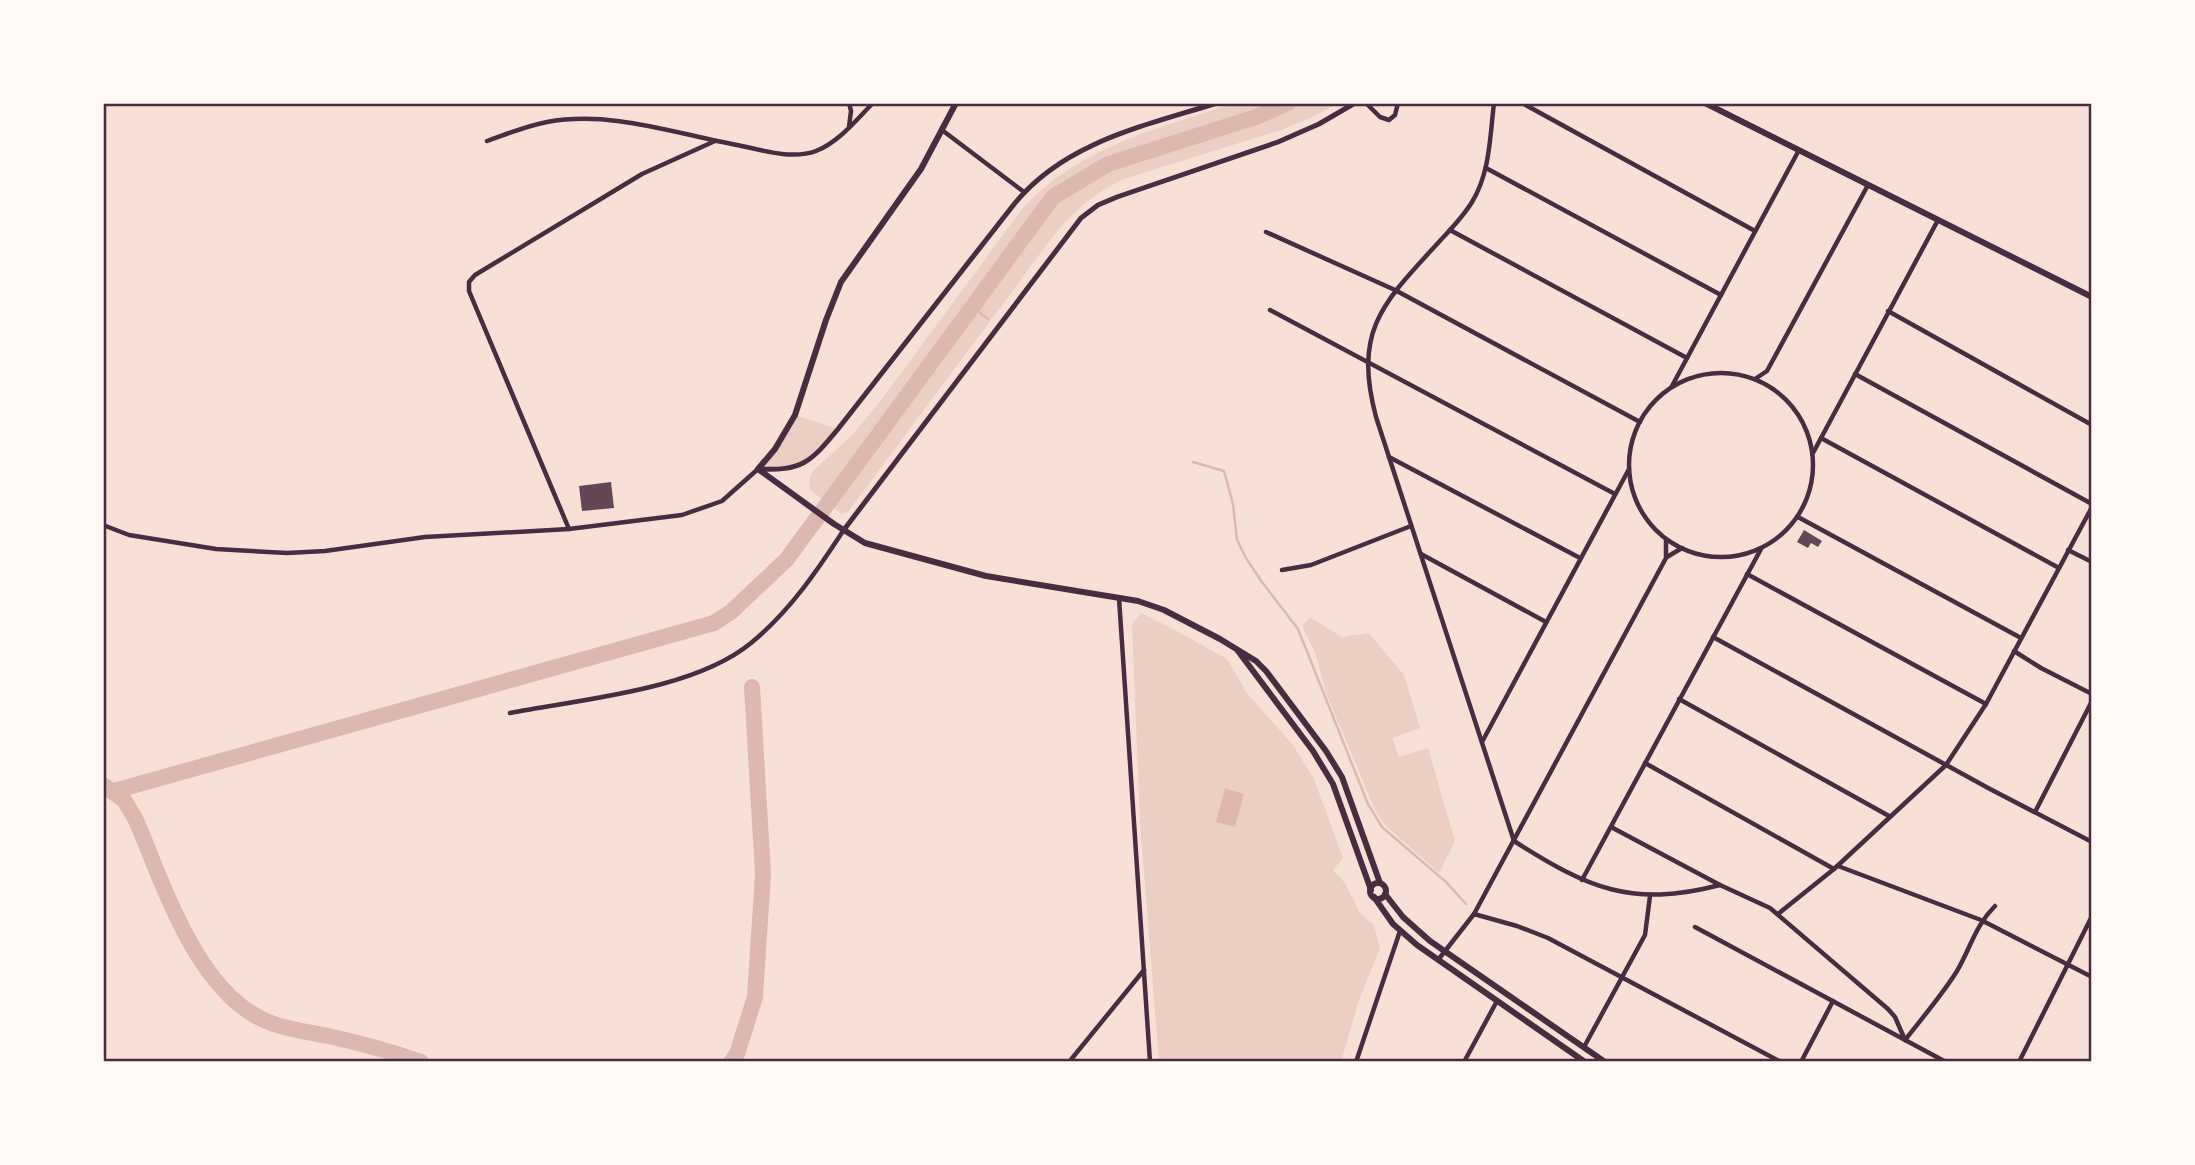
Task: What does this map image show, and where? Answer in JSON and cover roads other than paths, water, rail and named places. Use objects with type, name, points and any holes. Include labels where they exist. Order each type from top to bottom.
[{"type":"main road","points":[[956,103],[915,178],[841,282],[795,415],[775,449],[758,469],[843,531],[874,546],[959,570],[1138,601],[1164,610],[1256,661],[1326,751],[1342,777],[1380,883],[1385,887],[1385,894],[1411,925],[1445,952],[1605,1062]]},
{"type":"main road","points":[[1705,103],[2092,297]]},
{"type":"main road","points":[[1234,647],[1312,751],[1333,784],[1370,890],[1400,931],[1577,1059],[1585,1062]]},
{"type":"main road","points":[[1370,890],[1373,885],[1380,883]]},
{"type":"main road","points":[[1374,897],[1382,898],[1385,894]]},
{"type":"street","points":[[849,103],[849,127]]},
{"type":"street","points":[[487,141],[520,128],[570,119],[619,122],[791,155],[804,154],[829,145],[873,103]]},
{"type":"street","points":[[103,525],[130,535],[166,541],[226,550],[287,553],[325,551],[425,537],[569,529],[694,512],[722,501],[758,469],[795,468],[815,455],[1024,192],[1056,164],[1075,153],[1202,105],[1217,103]]},
{"type":"street","points":[[510,713],[651,686],[706,668],[749,645],[787,608],[816,572],[843,531],[1081,218],[1098,205],[1117,197],[1301,133],[1355,103]]},
{"type":"street","points":[[1366,103],[1380,117],[1389,120],[1395,115],[1398,103]]},
{"type":"street","points":[[1494,103],[1486,168],[1472,203],[1395,290],[1376,322],[1368,362],[1371,399],[1514,841],[1582,880],[1615,890],[1650,896],[1686,894],[1720,885]]},
{"type":"street","points":[[1522,103],[1755,231]]},
{"type":"street","points":[[942,130],[1024,192]]},
{"type":"street","points":[[569,529],[469,291],[469,282],[475,275],[642,174],[715,141]]},
{"type":"street","points":[[1672,387],[1799,150]]},
{"type":"street","points":[[1486,168],[1721,295]]},
{"type":"street","points":[[1754,380],[1767,371],[1868,184]]},
{"type":"street","points":[[1812,454],[1938,220]]},
{"type":"street","points":[[1450,230],[1687,358]]},
{"type":"street","points":[[1266,232],[1395,290],[1640,422]]},
{"type":"street","points":[[1270,310],[1615,494]]},
{"type":"street","points":[[1888,312],[2092,425]]},
{"type":"street","points":[[1767,371],[1768,387]]},
{"type":"street","points":[[1721,373],[1754,380],[1787,402],[1802,422],[1812,454],[1811,486],[1798,517],[1782,535],[1761,548],[1735,556],[1708,556],[1682,548],[1654,528],[1636,500],[1629,468],[1632,444],[1640,422],[1654,402],[1672,387],[1704,375],[1721,373]]},
{"type":"street","points":[[1778,914],[1836,868],[1946,765],[1986,704],[2092,505],[1855,374]]},
{"type":"street","points":[[1821,438],[2059,568]]},
{"type":"street","points":[[1388,457],[1580,558]]},
{"type":"street","points":[[1482,743],[1629,468]]},
{"type":"street","points":[[1798,517],[2021,638]]},
{"type":"street","points":[[1282,570],[1311,565],[1411,526]]},
{"type":"street","points":[[1438,960],[1474,915],[1666,558],[1666,539]]},
{"type":"street","points":[[1666,558],[1682,548]]},
{"type":"street","points":[[1582,880],[1761,548]]},
{"type":"street","points":[[2068,550],[2092,562]]},
{"type":"street","points":[[1420,554],[1546,622]]},
{"type":"street","points":[[1747,574],[1986,704]]},
{"type":"street","points":[[1119,597],[1150,1062]]},
{"type":"street","points":[[1713,637],[2092,842]]},
{"type":"street","points":[[2014,651],[2092,694]]},
{"type":"street","points":[[1679,699],[1889,816]]},
{"type":"street","points":[[2035,813],[2092,701]]},
{"type":"street","points":[[1645,763],[1836,868],[1982,920],[2092,977]]},
{"type":"street","points":[[1611,827],[1720,885],[1762,903],[1778,914],[1888,1009],[1895,1017],[1905,1040]]},
{"type":"street","points":[[1584,1047],[1645,935],[1650,896]]},
{"type":"street","points":[[1905,1040],[1958,969],[1982,920],[1996,906]]},
{"type":"street","points":[[1474,915],[1532,931],[1781,1062]]},
{"type":"street","points":[[2019,1062],[2092,916]]},
{"type":"street","points":[[1695,927],[1946,1062]]},
{"type":"street","points":[[1356,1062],[1400,931]]},
{"type":"street","points":[[1069,1062],[1144,970]]},
{"type":"street","points":[[1464,1062],[1497,1001]]},
{"type":"street","points":[[1801,1062],[1833,1001]]},
{"type":"waterway","points":[[114,791],[714,623],[731,612],[787,559],[1053,197],[1108,164],[1256,117],[1288,103]]},
{"type":"waterway","points":[[971,306],[988,319]]},
{"type":"waterway","points":[[1193,462],[1224,471],[1233,504],[1237,540],[1262,582],[1298,629],[1368,804],[1382,827],[1446,882],[1466,904]]},
{"type":"waterway","points":[[731,1062],[737,1054],[755,997],[763,874],[752,687]]},
{"type":"waterway","points":[[103,785],[124,800],[135,818],[171,905],[203,964],[223,989],[245,1009],[271,1023],[363,1044],[421,1062]]}]
